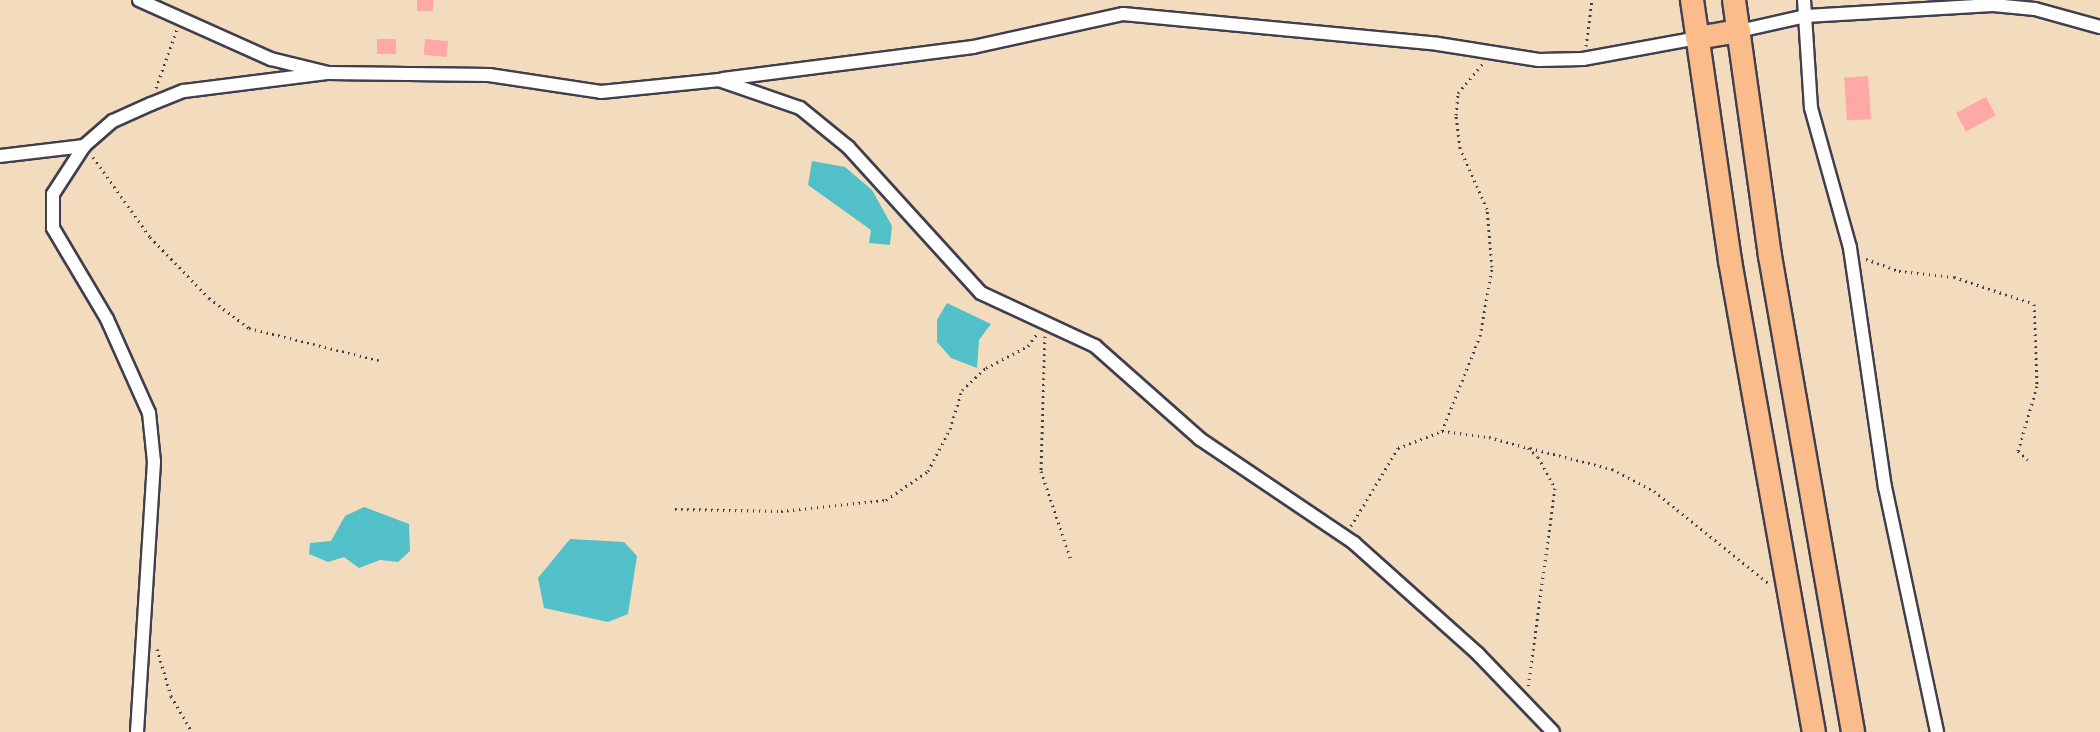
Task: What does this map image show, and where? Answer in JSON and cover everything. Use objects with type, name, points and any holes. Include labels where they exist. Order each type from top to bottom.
[{"type":"highway","points":[[1692,0],[1814,732]]},
{"type":"highway","points":[[1734,0],[1770,256],[1853,732]]},
{"type":"highway","points":[[1697,38],[1739,31]]},
{"type":"street","points":[[139,0],[271,59],[328,73]]},
{"type":"street","points":[[1804,0],[1811,108],[1850,248],[1885,486],[1937,732]]},
{"type":"street","points":[[1739,31],[1806,16],[1993,5],[2035,9],[2100,27]]},
{"type":"street","points":[[136,732],[153,440],[149,413],[107,319],[53,228],[53,194],[84,146],[113,121],[184,91],[328,73],[489,75],[601,92],[719,80],[784,67],[974,47],[1123,14],[1438,44],[1494,56],[1583,59],[1697,38]]},
{"type":"street","points":[[719,80],[800,108],[848,147],[981,293],[1095,346],[1200,439],[1345,537],[1478,654],[1553,732]]},
{"type":"street","points":[[0,156],[84,146]]},
{"type":"path","points":[[1583,59],[1592,0]]},
{"type":"path","points":[[152,104],[181,18]]},
{"type":"path","points":[[1442,431],[1480,336],[1492,267],[1487,208],[1460,148],[1458,93],[1472,71],[1494,56]]},
{"type":"path","points":[[84,146],[150,237],[209,298],[249,328],[381,361]]},
{"type":"path","points":[[1850,248],[1873,264],[1954,277],[2034,304],[2037,386],[2018,451],[2028,460]]},
{"type":"path","points":[[675,509],[781,511],[886,500],[928,471],[950,429],[962,390],[986,368],[1028,346],[1045,323]]},
{"type":"path","points":[[1045,323],[1041,471],[1071,560]]},
{"type":"path","points":[[1345,537],[1398,448],[1442,431],[1528,448],[1612,469],[1654,491],[1790,598]]},
{"type":"path","points":[[1528,448],[1547,468],[1555,488],[1528,670],[1538,716]]},
{"type":"path","points":[[155,639],[171,696],[192,732]]},
{"type":"water","points":[[812,161],[845,167],[872,190],[892,226],[890,245],[869,243],[871,230],[808,185]]},
{"type":"water","points":[[947,303],[991,324],[979,340],[977,368],[951,358],[937,342],[937,320]]},
{"type":"water","points":[[364,507],[409,524],[410,551],[398,562],[380,560],[359,568],[344,557],[328,562],[309,554],[310,543],[331,541],[345,516]]},
{"type":"water","points":[[570,539],[624,542],[637,556],[628,614],[608,622],[544,608],[538,578]]},
{"type":"building","points":[[417,0],[433,0],[433,11],[417,11]]},
{"type":"building","points":[[377,39],[396,39],[396,54],[377,54]]},
{"type":"building","points":[[425,39],[448,41],[447,57],[424,55]]},
{"type":"building","points":[[1868,76],[1871,119],[1847,121],[1844,78]]},
{"type":"building","points":[[1986,97],[1996,116],[1966,132],[1956,113]]}]
